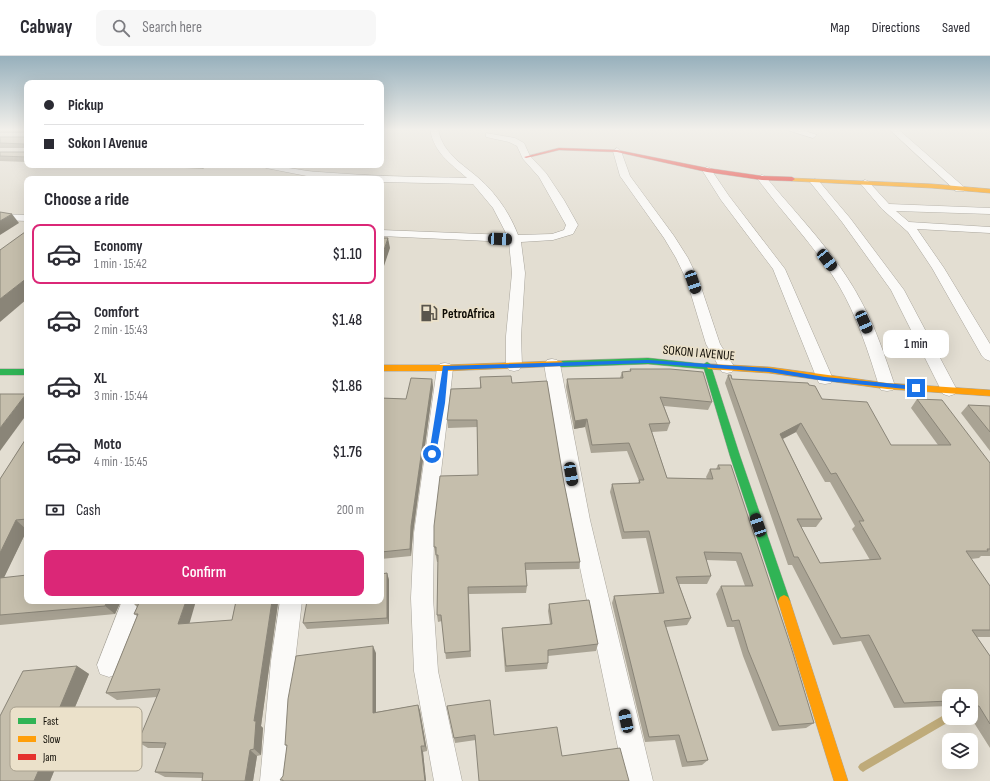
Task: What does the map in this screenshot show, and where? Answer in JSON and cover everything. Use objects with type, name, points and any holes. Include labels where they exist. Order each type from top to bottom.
[{"type":"street","points":[[453,163],[476,181],[493,200],[504,217],[515,239],[518,255],[518,278],[514,366]]},
{"type":"street","points":[[384,233],[515,239],[553,237],[569,232],[572,229],[569,217],[543,175],[532,163]]},
{"type":"street","points":[[621,163],[625,176],[670,238],[682,258],[693,282],[713,344],[727,368]]},
{"type":"street","points":[[674,163],[708,170],[762,178],[990,191]]},
{"type":"street","points":[[931,163],[960,189]]},
{"type":"street","points":[[283,168],[317,174],[341,176]]},
{"type":"street","points":[[708,170],[725,198],[779,269],[825,379]]},
{"type":"street","points":[[762,178],[836,272],[854,300],[869,333],[887,386]]},
{"type":"street","points":[[384,179],[476,181]]},
{"type":"street","points":[[814,182],[851,226],[897,290],[949,390]]},
{"type":"street","points":[[865,183],[886,206],[907,225],[938,268],[990,356]]},
{"type":"street","points":[[886,206],[990,211]]},
{"type":"street","points":[[0,217],[24,218]]},
{"type":"street","points":[[907,225],[990,230]]},
{"type":"street","name":"SOKON I AVENUE","points":[[384,368],[445,368],[648,361],[769,370],[825,379],[887,386],[990,393]]},
{"type":"street","points":[[552,364],[580,520],[639,781]]},
{"type":"street","points":[[707,365],[735,456],[803,656],[841,781]]},
{"type":"street","points":[[445,368],[441,403],[432,454],[424,531],[422,587],[426,670],[448,781]]},
{"type":"street","points":[[0,372],[24,372]]},
{"type":"street","points":[[931,389],[944,407]]},
{"type":"street","points":[[109,665],[132,604]]},
{"type":"street","points":[[274,781],[283,661],[292,604]]},
{"type":"building","points":[[0,212],[12,214],[0,221]]},
{"type":"building","points":[[24,233],[24,280],[0,299],[0,250]]},
{"type":"building","points":[[384,238],[388,238],[384,250]]},
{"type":"building","points":[[630,369],[670,369],[703,372],[712,402],[660,397],[670,423],[649,424],[667,478],[713,479],[710,469],[720,469],[718,465],[731,465],[792,650],[814,723],[779,726],[748,650],[739,620],[732,621],[721,586],[753,586],[741,553],[704,552],[711,576],[676,577],[691,618],[664,621],[708,760],[687,762],[679,735],[649,737],[614,596],[664,593],[649,531],[624,532],[612,484],[640,483],[639,480],[644,480],[629,443],[592,445],[587,419],[575,421],[567,379],[623,378],[622,372],[631,371]]},
{"type":"building","points":[[728,375],[731,375],[732,379],[808,383],[809,385],[815,386],[822,399],[867,402],[891,445],[951,445],[917,399],[942,400],[990,463],[990,549],[987,549],[988,551],[966,551],[990,586],[990,630],[972,630],[990,656],[990,724],[978,706],[978,689],[942,689],[942,701],[904,703],[869,635],[841,638],[798,557],[794,557]],"holes":[[[801,423],[831,474],[836,473],[864,521],[859,521],[881,559],[820,563],[797,519],[822,519],[780,434]]]},
{"type":"building","points":[[511,376],[512,383],[547,381],[564,483],[580,562],[525,563],[527,586],[468,587],[470,651],[445,653],[441,615],[437,615],[438,555],[436,555],[436,547],[434,547],[434,526],[440,476],[478,475],[477,420],[447,420],[451,389],[481,388],[480,377]]},
{"type":"building","points":[[411,378],[432,379],[411,526],[410,549],[384,552],[384,398],[406,399]]},
{"type":"building","points":[[0,394],[24,394],[24,397],[0,428]]},
{"type":"building","points":[[968,405],[990,406],[990,432]]},
{"type":"building","points":[[24,442],[24,519],[16,520],[0,553],[0,479]]},
{"type":"building","points":[[387,573],[387,618],[303,623],[306,604],[384,604],[384,574]]},
{"type":"building","points":[[24,575],[24,604],[106,604],[105,606],[0,615],[0,578]]},
{"type":"building","points":[[589,600],[598,644],[548,650],[548,663],[506,666],[502,628],[552,624],[549,604]]},
{"type":"building","points":[[139,604],[185,604],[178,624],[232,620],[235,604],[272,604],[254,721],[256,721],[254,749],[250,750],[245,781],[202,781],[203,773],[155,772],[166,743],[142,742],[142,732],[160,689],[106,693],[138,614],[134,614]]},
{"type":"building","points":[[373,646],[373,713],[418,705],[425,746],[421,746],[425,781],[280,780],[283,776],[287,745],[285,745],[288,699],[296,656]]},
{"type":"building","points":[[77,666],[60,707],[10,707],[10,771],[38,771],[34,781],[0,781],[0,716],[23,671]]},
{"type":"building","points":[[490,700],[494,735],[557,727],[562,756],[620,748],[629,781],[479,781],[475,735],[454,738],[447,706]]},
{"type":"waterway","points":[[863,767],[942,721]]},
{"type":"traffic: fast","points":[[561,364],[648,361],[711,367]]},
{"type":"traffic: fast","points":[[707,365],[735,456],[784,601]]},
{"type":"traffic: fast","points":[[0,372],[24,372]]},
{"type":"traffic: slow","points":[[792,179],[932,186],[990,191]]},
{"type":"traffic: slow","points":[[384,368],[445,368],[561,364]]},
{"type":"traffic: slow","points":[[711,367],[769,370],[887,386],[990,393]]},
{"type":"traffic: slow","points":[[784,601],[841,781]]},
{"type":"traffic: jam","points":[[673,163],[707,170],[762,178],[792,179]]},
{"type":"place","name":"PetroAfrica","points":[[429,313]]},
{"type":"route","points":[[432,454],[441,403],[445,368],[648,361],[769,370],[825,379],[916,388]]}]
